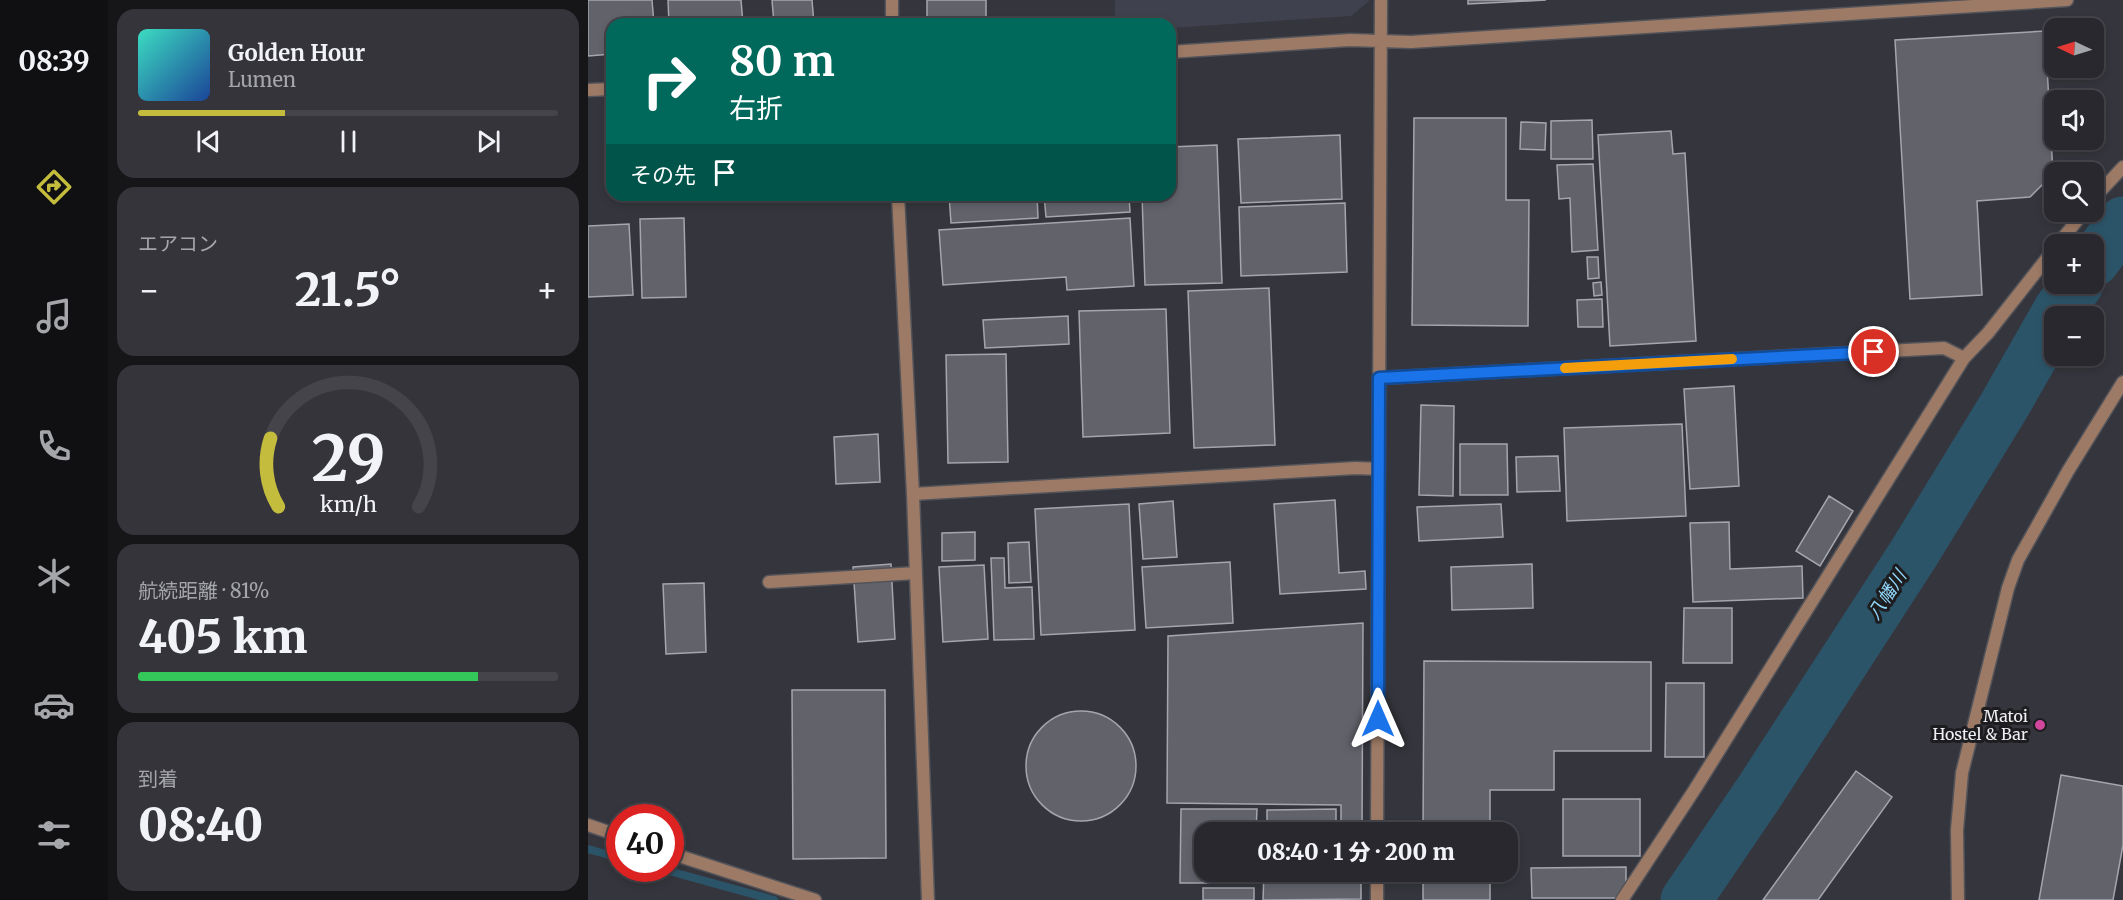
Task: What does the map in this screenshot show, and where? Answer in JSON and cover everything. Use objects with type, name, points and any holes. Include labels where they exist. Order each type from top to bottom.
[{"type":"street","points":[[892,0],[892,18]]},
{"type":"street","points":[[1377,822],[1381,0]]},
{"type":"street","points":[[1176,52],[1381,40],[1411,42],[2067,0]]},
{"type":"street","points":[[588,90],[606,89]]},
{"type":"street","points":[[2104,187],[2123,166]]},
{"type":"street","points":[[898,201],[913,494],[928,900]]},
{"type":"street","points":[[2066,234],[2076,222]]},
{"type":"street","points":[[1622,900],[1707,769],[1964,358],[1989,333],[2044,262]]},
{"type":"street","points":[[1379,378],[1944,348],[1964,358]]},
{"type":"street","points":[[1958,900],[1957,830],[1962,773],[2008,588],[2018,561],[2068,471],[2123,382]]},
{"type":"street","points":[[913,494],[1356,468],[1379,470]]},
{"type":"street","points":[[770,582],[916,573]]},
{"type":"street","points":[[588,825],[606,831]]},
{"type":"street","points":[[684,857],[814,900]]},
{"type":"street","points":[[1377,882],[1377,900]]},
{"type":"shaded area","points":[[1115,0],[1369,0],[1351,16],[1176,28],[1176,18],[1115,18]]},
{"type":"building","points":[[588,0],[652,0],[654,18],[606,18],[606,54],[588,56]]},
{"type":"building","points":[[668,0],[741,0],[742,18],[669,18]]},
{"type":"building","points":[[772,0],[812,0],[814,18],[774,18]]},
{"type":"building","points":[[927,0],[986,0],[986,18],[927,18]]},
{"type":"building","points":[[1468,0],[1546,0],[1468,4]]},
{"type":"building","points":[[2044,31],[2044,78],[2048,78],[2048,90],[2044,90],[2044,150],[2052,150],[2052,162],[2044,162],[2044,183],[2030,197],[1977,201],[1982,295],[1910,299],[1895,40]]},
{"type":"building","points":[[1414,118],[1506,118],[1506,200],[1529,200],[1528,326],[1412,325]]},
{"type":"building","points":[[1592,120],[1593,159],[1551,159],[1551,121]]},
{"type":"building","points":[[1521,122],[1546,123],[1545,150],[1520,149]]},
{"type":"building","points":[[1671,131],[1673,154],[1685,153],[1696,341],[1610,346],[1598,135]]},
{"type":"building","points":[[1340,135],[1342,199],[1241,203],[1238,139]]},
{"type":"building","points":[[1217,145],[1222,283],[1145,285],[1142,201],[1176,201],[1176,147]]},
{"type":"building","points":[[1593,164],[1598,250],[1572,252],[1570,198],[1559,199],[1557,165]]},
{"type":"building","points":[[949,201],[1037,201],[1038,218],[951,223]]},
{"type":"building","points":[[1045,201],[1129,201],[1130,212],[1046,217]]},
{"type":"building","points":[[1345,203],[1347,272],[1241,276],[1239,207]]},
{"type":"building","points":[[684,218],[686,297],[642,298],[640,219]]},
{"type":"building","points":[[1130,218],[1134,286],[1067,290],[1066,277],[943,285],[939,230]]},
{"type":"building","points":[[629,224],[633,295],[588,297],[588,226]]},
{"type":"building","points":[[1587,257],[1598,257],[1599,278],[1588,279]]},
{"type":"building","points":[[1601,282],[1602,295],[1594,296],[1593,283]]},
{"type":"building","points":[[1269,288],[1275,445],[1194,448],[1188,291]]},
{"type":"building","points":[[1602,299],[1603,327],[1578,327],[1577,300]]},
{"type":"building","points":[[1166,309],[1170,433],[1083,437],[1079,311]]},
{"type":"building","points":[[1068,316],[1069,344],[985,348],[983,320]]},
{"type":"building","points":[[1006,354],[1008,462],[948,463],[946,355]]},
{"type":"building","points":[[1734,386],[1739,486],[1690,489],[1684,389]]},
{"type":"building","points":[[1421,405],[1454,406],[1453,496],[1419,495]]},
{"type":"building","points":[[1682,424],[1686,516],[1567,521],[1564,428]]},
{"type":"building","points":[[878,434],[880,482],[836,484],[834,437]]},
{"type":"building","points":[[1460,444],[1507,444],[1508,495],[1460,495]]},
{"type":"building","points":[[1558,456],[1560,491],[1517,492],[1516,457]]},
{"type":"building","points":[[1829,496],[1853,511],[1820,566],[1796,551]]},
{"type":"building","points":[[1335,500],[1339,573],[1365,571],[1366,589],[1280,594],[1274,504]]},
{"type":"building","points":[[1173,501],[1177,557],[1143,559],[1139,504]]},
{"type":"building","points":[[1129,504],[1135,630],[1041,635],[1035,509]]},
{"type":"building","points":[[1501,504],[1503,537],[1419,541],[1417,507]]},
{"type":"building","points":[[1729,522],[1730,569],[1802,566],[1803,598],[1693,602],[1690,523]]},
{"type":"building","points":[[975,532],[975,560],[942,561],[942,533]]},
{"type":"building","points":[[1029,542],[1031,582],[1009,583],[1008,543]]},
{"type":"building","points":[[991,558],[1004,558],[1005,588],[1032,587],[1034,639],[994,640]]},
{"type":"building","points":[[1230,562],[1233,623],[1146,628],[1142,567]]},
{"type":"building","points":[[891,564],[895,639],[858,642],[853,567]]},
{"type":"building","points":[[1532,564],[1533,608],[1452,610],[1451,567]]},
{"type":"building","points":[[984,565],[988,639],[943,642],[939,567]]},
{"type":"building","points":[[704,583],[706,652],[666,654],[663,584]]},
{"type":"building","points":[[1684,608],[1732,608],[1732,663],[1683,663]]},
{"type":"building","points":[[1363,623],[1362,822],[1341,822],[1341,805],[1167,803],[1168,636]]},
{"type":"building","points":[[1424,661],[1651,662],[1651,751],[1554,751],[1554,790],[1490,790],[1490,822],[1423,822]]},
{"type":"building","points":[[1666,683],[1704,683],[1704,757],[1665,757]]},
{"type":"building","points":[[792,690],[885,690],[886,858],[793,859]]},
{"type":"building","points":[[1081,711],[1102,715],[1120,727],[1132,745],[1136,766],[1132,787],[1120,805],[1102,817],[1081,821],[1060,817],[1042,805],[1030,787],[1026,766],[1030,745],[1042,727],[1060,715]]},
{"type":"building","points":[[1856,771],[1892,797],[1818,900],[1763,900]]},
{"type":"building","points":[[2061,775],[2123,786],[2123,845],[2113,900],[2039,900]]},
{"type":"building","points":[[1563,799],[1640,799],[1640,856],[1563,856]]},
{"type":"building","points":[[1181,809],[1257,809],[1256,822],[1194,822],[1194,882],[1256,883],[1180,883]]},
{"type":"building","points":[[1336,809],[1336,822],[1267,822],[1267,810]]},
{"type":"building","points":[[1626,867],[1626,888],[1619,898],[1532,898],[1531,868]]},
{"type":"building","points":[[1264,882],[1361,882],[1361,899],[1263,900]]},
{"type":"building","points":[[1423,882],[1490,882],[1490,900],[1423,900]]},
{"type":"building","points":[[1203,888],[1254,888],[1254,900],[1203,900]]},
{"type":"waterway","name":"八幡川","points":[[2104,248],[2123,222]]},
{"type":"waterway","name":"八幡川","points":[[1686,900],[1762,788],[1914,553],[2070,294]]},
{"type":"waterway","points":[[588,849],[606,854]]},
{"type":"waterway","points":[[684,875],[774,900]]},
{"type":"slow traffic","points":[[1565,368],[1732,359]]},
{"type":"place","name":"Matoi Hostel & Bar","points":[[2040,725]]},
{"type":"route","points":[[1378,719],[1379,378],[1874,352]]}]
